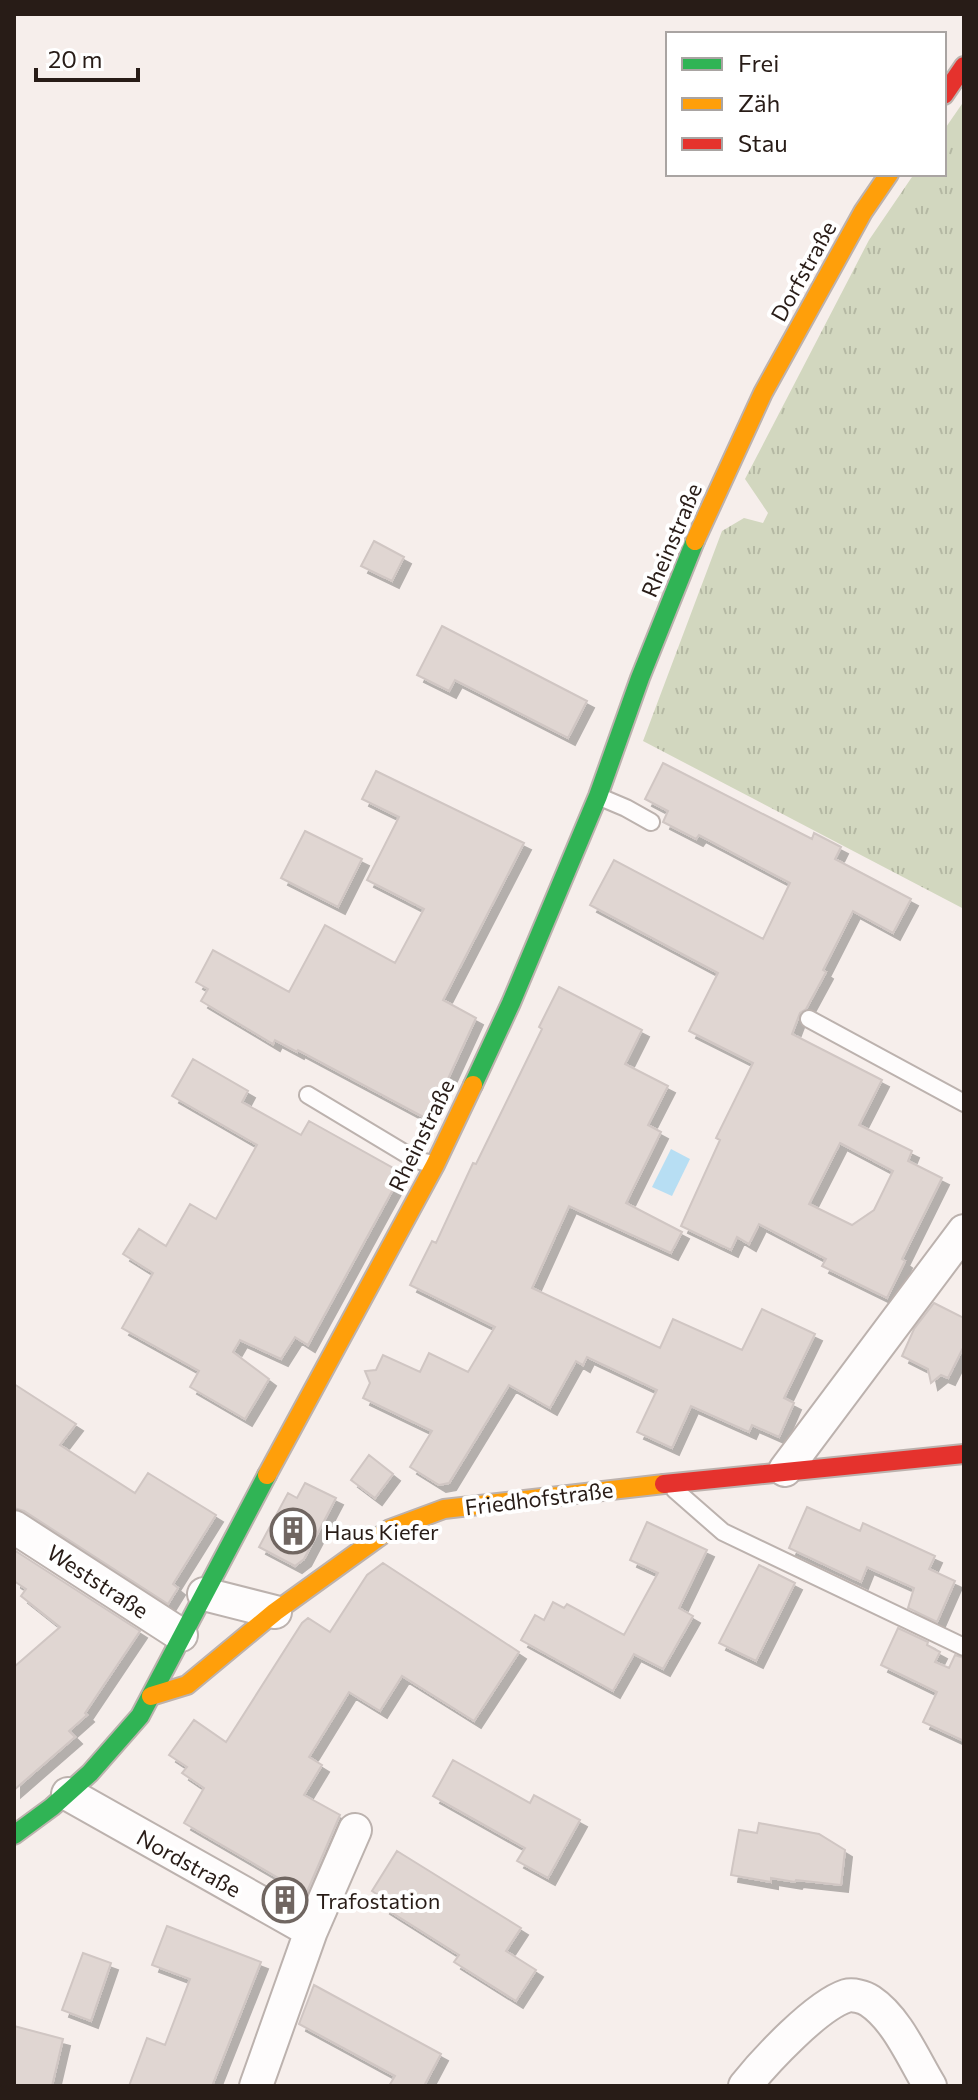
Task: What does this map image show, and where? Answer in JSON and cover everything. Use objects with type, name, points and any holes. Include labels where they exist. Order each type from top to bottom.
[{"type":"main road","points":[[946,92],[964,66]]},
{"type":"main road","name":"Dorfstraße","points":[[763,393],[863,212],[888,176]]},
{"type":"main road","name":"Rheinstraße","points":[[14,1835],[68,1794],[123,1738],[151,1696],[435,1165],[511,1003],[598,796],[640,678],[706,514],[763,393]]},
{"type":"main road","name":"Friedhofstraße","points":[[151,1696],[187,1685],[275,1612],[390,1529],[444,1509],[785,1470],[964,1454]]},
{"type":"street","points":[[785,1470],[964,1231]]},
{"type":"street","name":"Weststraße","points":[[14,1527],[181,1635]]},
{"type":"street","points":[[204,1594],[275,1612]]},
{"type":"street","name":"Nordstraße","points":[[68,1794],[311,1931]]},
{"type":"street","points":[[256,2086],[311,1931],[355,1830]]},
{"type":"street","points":[[745,2086],[780,2048],[832,2004],[849,1995],[867,1998],[882,2011],[930,2086]]},
{"type":"lane","points":[[598,796],[651,822]]},
{"type":"lane","points":[[809,1019],[964,1103]]},
{"type":"lane","points":[[308,1095],[416,1160],[435,1165]]},
{"type":"lane","points":[[668,1483],[723,1532],[964,1647]]},
{"type":"green space","points":[[964,101],[964,909],[643,741],[722,531],[744,518],[763,523],[768,513],[745,479],[869,240],[913,176],[946,176],[946,127]]},
{"type":"water","points":[[671,1149],[690,1159],[672,1196],[652,1187]]},
{"type":"building","points":[[374,541],[404,557],[392,581],[361,566]]},
{"type":"building","points":[[442,626],[587,701],[568,738],[455,680],[449,691],[417,675]]},
{"type":"building","points":[[663,763],[812,839],[814,833],[841,847],[835,859],[911,899],[893,933],[853,911],[823,970],[826,972],[806,1009],[800,1013],[792,1034],[882,1080],[859,1125],[912,1151],[908,1161],[942,1178],[902,1259],[905,1261],[887,1298],[822,1266],[826,1259],[759,1224],[749,1244],[737,1237],[731,1250],[681,1226],[720,1140],[716,1138],[753,1063],[689,1031],[718,973],[590,905],[614,860],[763,939],[790,883],[699,835],[696,839],[663,822],[668,811],[645,799]],"holes":[[[840,1143],[893,1171],[874,1210],[852,1225],[809,1204]]]},
{"type":"building","points":[[376,771],[524,843],[443,1000],[476,1018],[429,1120],[298,1050],[275,1040],[273,1044],[201,1001],[208,989],[196,982],[213,950],[289,992],[325,925],[395,963],[424,909],[367,880],[399,817],[362,799]]},
{"type":"building","points":[[305,831],[362,859],[338,907],[281,878]]},
{"type":"building","points":[[559,987],[642,1030],[625,1064],[668,1086],[648,1125],[661,1132],[626,1203],[682,1232],[671,1253],[569,1206],[532,1288],[660,1348],[673,1319],[742,1350],[762,1309],[815,1334],[784,1398],[794,1403],[779,1437],[752,1425],[749,1432],[691,1406],[672,1448],[637,1432],[657,1390],[587,1357],[583,1365],[576,1361],[550,1408],[509,1385],[449,1483],[439,1485],[410,1467],[432,1431],[363,1398],[370,1383],[365,1371],[376,1370],[383,1355],[420,1372],[429,1353],[468,1372],[495,1327],[410,1285],[432,1241],[436,1243],[473,1163],[476,1164],[542,1029],[539,1027]]},
{"type":"building","points":[[193,1059],[248,1091],[242,1102],[301,1135],[309,1121],[402,1173],[308,1345],[295,1337],[281,1359],[240,1340],[233,1352],[269,1379],[245,1419],[190,1387],[199,1371],[122,1328],[153,1273],[123,1254],[139,1229],[166,1246],[190,1204],[216,1219],[257,1145],[172,1096]]},
{"type":"building","points":[[934,1303],[964,1318],[964,1346],[948,1378],[941,1375],[931,1383],[928,1369],[902,1356],[914,1329]]},
{"type":"building","points":[[14,1384],[76,1424],[60,1445],[135,1493],[148,1473],[216,1515],[173,1584],[178,1588],[168,1604],[24,1511],[14,1508]]},
{"type":"building","points":[[369,1455],[393,1474],[375,1498],[351,1480]]},
{"type":"building","name":"Haus Kiefer","points":[[305,1483],[336,1498],[304,1559],[295,1566],[259,1547],[288,1493],[297,1498]]},
{"type":"building","points":[[807,1507],[860,1531],[863,1523],[935,1556],[929,1569],[955,1581],[937,1622],[908,1608],[914,1588],[867,1567],[861,1582],[789,1548]]},
{"type":"building","points":[[647,1522],[707,1550],[679,1608],[693,1616],[663,1669],[634,1654],[613,1691],[521,1640],[535,1615],[544,1620],[553,1602],[564,1608],[567,1604],[624,1635],[658,1573],[630,1560]]},
{"type":"building","points":[[14,1550],[140,1631],[85,1713],[87,1715],[69,1731],[75,1737],[14,1790],[14,1667],[60,1627],[21,1596],[26,1589],[14,1581]]},
{"type":"building","points":[[383,1563],[519,1652],[474,1721],[402,1676],[380,1711],[349,1692],[309,1757],[322,1765],[304,1795],[340,1815],[306,1894],[184,1823],[204,1788],[182,1773],[187,1767],[169,1755],[194,1720],[226,1742],[302,1623],[308,1618],[330,1632],[367,1575]]},
{"type":"building","points":[[759,1565],[795,1583],[756,1661],[719,1643]]},
{"type":"building","points":[[898,1628],[928,1642],[927,1645],[940,1652],[935,1662],[949,1668],[955,1655],[964,1658],[964,1741],[923,1722],[937,1692],[881,1665]]},
{"type":"building","points":[[453,1760],[530,1803],[534,1795],[580,1820],[548,1878],[517,1861],[525,1848],[433,1796]]},
{"type":"building","points":[[759,1823],[819,1834],[845,1850],[841,1885],[771,1878],[771,1882],[731,1875],[739,1830],[757,1833]]},
{"type":"building","points":[[397,1851],[521,1928],[506,1951],[536,1970],[516,2001],[454,1962],[459,1955],[383,1907],[387,1901],[372,1891]]},
{"type":"building","points":[[167,1926],[261,1962],[212,2086],[129,2086],[147,2038],[165,2045],[190,1979],[152,1965]]},
{"type":"building","points":[[83,1953],[111,1963],[91,2021],[62,2010]]},
{"type":"building","points":[[314,1985],[441,2054],[424,2086],[389,2086],[395,2076],[299,2024]]},
{"type":"building","points":[[14,2026],[63,2039],[52,2086],[14,2086]]},
{"type":"traffic: fast","points":[[473,1085],[598,796],[640,678],[695,541]]},
{"type":"traffic: fast","points":[[14,1835],[90,1773],[140,1716],[267,1475]]},
{"type":"traffic: slow","points":[[695,541],[763,393],[863,212],[888,176]]},
{"type":"traffic: slow","points":[[267,1475],[435,1165],[473,1085]]},
{"type":"traffic: slow","points":[[151,1696],[187,1685],[275,1612],[390,1529],[444,1509],[664,1484]]},
{"type":"traffic: jam","points":[[946,92],[964,66]]},
{"type":"traffic: jam","points":[[664,1484],[964,1454]]},
{"type":"place","name":"Haus Kiefer","points":[[293,1531]]},
{"type":"place","name":"Trafostation","points":[[285,1900]]}]
